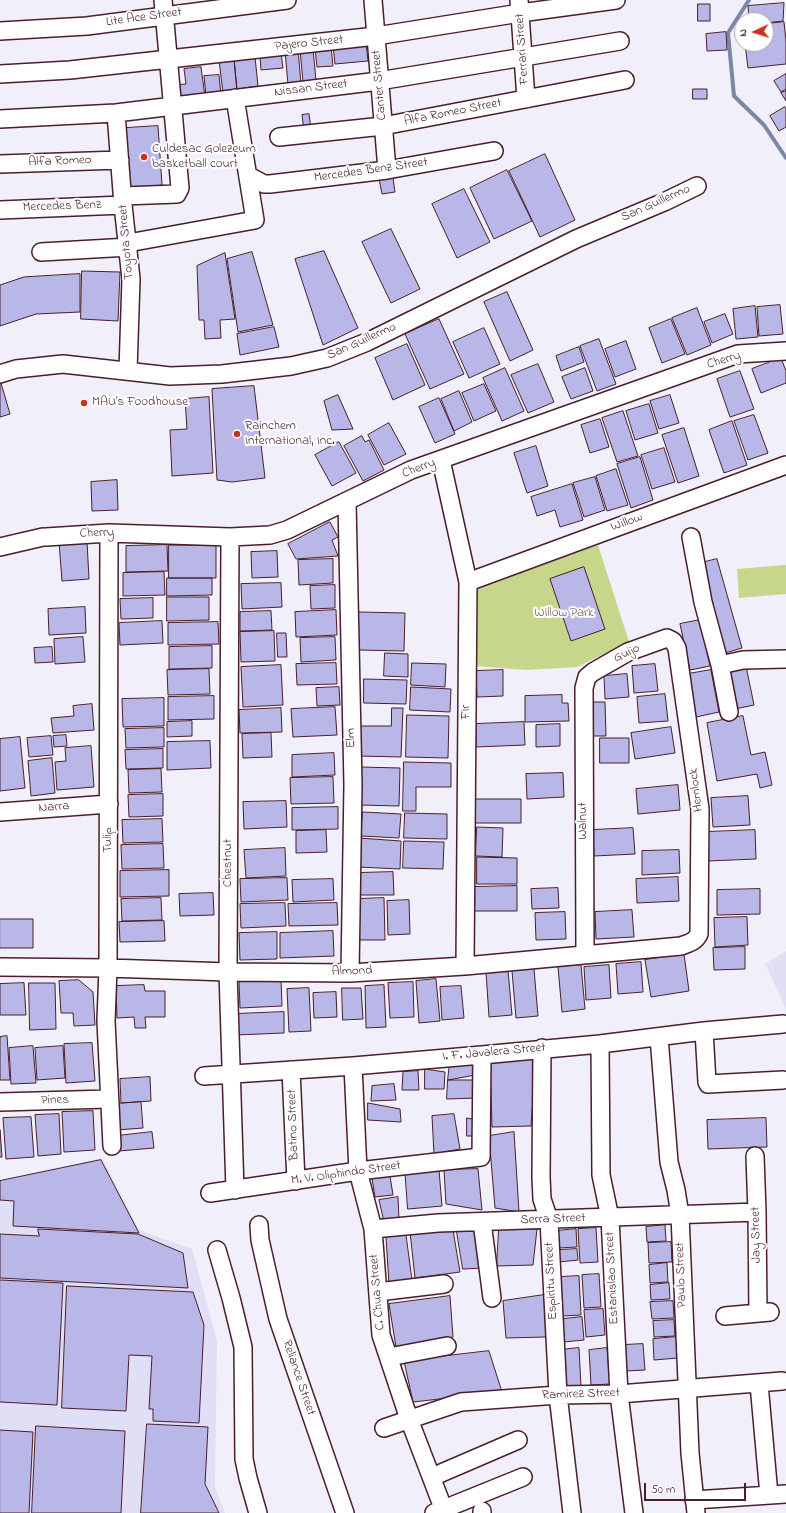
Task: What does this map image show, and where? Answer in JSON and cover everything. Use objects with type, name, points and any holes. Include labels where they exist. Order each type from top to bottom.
[{"type":"street","name":"Lite Ace Street","points":[[0,31],[87,26],[163,8],[288,0]]},
{"type":"street","name":"Canter Street","points":[[373,0],[387,170]]},
{"type":"street","name":"Pajero Street","points":[[0,74],[70,70],[376,36],[519,6],[616,0]]},
{"type":"street","name":"Ferrari Street","points":[[519,6],[526,99]]},
{"type":"street","points":[[163,8],[173,106]]},
{"type":"street","name":"Nissan Street","points":[[0,119],[116,113],[379,81],[620,41]]},
{"type":"street","name":"Alfa Romeo Street","points":[[279,137],[383,126],[625,80]]},
{"type":"street","points":[[40,252],[82,250],[129,245],[255,220],[235,98]]},
{"type":"street","name":"Mercedes Benz","points":[[0,210],[123,201],[177,194],[180,188],[173,106]]},
{"type":"street","name":"Toyota Street","points":[[116,113],[131,279],[128,371]]},
{"type":"street","name":"Mercedes Benz Street","points":[[249,176],[264,184],[270,184],[387,170],[494,151]]},
{"type":"street","name":"Alfa Romeo","points":[[0,164],[120,160]]},
{"type":"street","name":"San Guillermo","points":[[0,374],[16,369],[63,364],[170,376],[222,374],[290,366],[327,358],[367,342],[576,239],[664,202],[697,186]]},
{"type":"street","name":"Cherry","points":[[0,547],[44,537],[109,533],[230,537],[270,535],[287,530],[411,470],[738,354],[786,351]]},
{"type":"street","name":"Fir","points":[[441,460],[468,582],[465,966]]},
{"type":"street","name":"Willow","points":[[468,582],[786,465]]},
{"type":"street","name":"Elm","points":[[347,502],[353,785],[350,973]]},
{"type":"street","name":"Tulip","points":[[109,533],[108,968],[106,1021],[112,1146]]},
{"type":"street","name":"Chestnut","points":[[230,537],[228,972],[235,1190]]},
{"type":"street","points":[[691,537],[703,602],[720,665],[729,712]]},
{"type":"street","name":"Guijo","points":[[584,688],[587,677],[593,672],[628,652],[667,638],[673,641],[677,648]]},
{"type":"street","name":"Hemlock","points":[[677,648],[700,809],[699,934]]},
{"type":"street","points":[[720,665],[743,660],[786,659]]},
{"type":"street","name":"Walnut","points":[[584,688],[585,954]]},
{"type":"street","name":"Narra","points":[[0,812],[109,804]]},
{"type":"street","name":"Almond","points":[[0,967],[350,973],[465,966],[681,946],[691,943],[699,934]]},
{"type":"street","name":"I. F. Javalera Street","points":[[204,1076],[353,1066],[482,1055],[783,1024]]},
{"type":"street","points":[[704,1031],[708,1084],[783,1080]]},
{"type":"street","name":"Paulo Street","points":[[660,1037],[669,1162],[680,1215],[690,1453],[695,1506]]},
{"type":"street","name":"Estanislao Street","points":[[600,1044],[601,1175],[610,1218],[619,1394],[634,1513]]},
{"type":"street","name":"Espiritu Street","points":[[542,1048],[542,1198],[549,1220],[558,1395],[572,1513]]},
{"type":"street","name":"M. V. Oliphindo Street","points":[[210,1193],[358,1171],[481,1157],[482,1055]]},
{"type":"street","name":"C. Chua Street","points":[[353,1066],[358,1171],[372,1229],[381,1335],[409,1419],[432,1477],[440,1512]]},
{"type":"street","name":"Batino Street","points":[[292,1070],[296,1181]]},
{"type":"street","name":"Pines","points":[[0,1102],[109,1099]]},
{"type":"street","name":"Jay Street","points":[[725,1316],[764,1312],[757,1212],[755,1156]]},
{"type":"street","name":"Serra Street","points":[[372,1229],[438,1223],[757,1212]]},
{"type":"street","points":[[482,1222],[492,1298]]},
{"type":"street","name":"Reliance Street","points":[[259,1233],[278,1319],[345,1513]]},
{"type":"street","points":[[217,1250],[243,1347],[244,1459],[258,1513]]},
{"type":"street","points":[[378,1292],[444,1284]]},
{"type":"street","points":[[389,1357],[447,1346]]},
{"type":"street","name":"Ramirez Street","points":[[384,1428],[462,1402],[558,1395],[619,1394],[760,1384],[782,1381]]},
{"type":"street","points":[[695,1506],[778,1495],[760,1384]]},
{"type":"street","points":[[432,1477],[518,1440]]},
{"type":"street","points":[[440,1512],[523,1476]]},
{"type":"shaded area","points":[[786,951],[786,1038],[785,1006],[765,964]]},
{"type":"shaded area","points":[[102,1158],[139,1230],[192,1249],[217,1341],[215,1487],[225,1513],[0,1513],[0,1180]]},
{"type":"green space","name":"Willow Park","points":[[598,545],[629,642],[577,667],[527,670],[474,666],[475,589]]},
{"type":"green space","points":[[786,565],[786,594],[739,598],[737,569]]},
{"type":"building","points":[[784,3],[783,21],[774,22],[774,12],[748,12],[748,6]]},
{"type":"building","points":[[698,4],[710,4],[710,21],[698,21]]},
{"type":"building","points":[[784,22],[786,64],[748,68],[746,52],[774,52],[774,23]]},
{"type":"building","points":[[726,32],[727,50],[707,51],[706,34]]},
{"type":"building","points":[[366,42],[368,61],[335,64],[333,45]]},
{"type":"building","points":[[331,46],[333,66],[317,67],[315,48]]},
{"type":"building","points":[[313,48],[316,81],[303,82],[300,49]]},
{"type":"building","points":[[298,49],[301,84],[288,85],[285,50]]},
{"type":"building","points":[[281,53],[283,68],[261,70],[260,56]]},
{"type":"building","points":[[255,57],[258,86],[237,89],[234,59]]},
{"type":"building","points":[[234,59],[237,92],[223,93],[219,60]]},
{"type":"building","points":[[201,67],[205,97],[177,101],[175,85],[186,84],[184,69]]},
{"type":"building","points":[[786,74],[786,89],[781,92],[774,81]]},
{"type":"building","points":[[219,75],[221,95],[206,96],[204,76]]},
{"type":"building","points":[[693,89],[707,89],[707,99],[693,99]]},
{"type":"building","points":[[786,91],[786,101],[781,93]]},
{"type":"building","points":[[785,107],[786,127],[779,131],[770,116]]},
{"type":"building","points":[[309,114],[311,129],[304,130],[302,115]]},
{"type":"building","name":"Culdesac Golezeum basketball court","points":[[158,126],[162,185],[130,188],[126,128]]},
{"type":"building","points":[[545,154],[575,220],[540,237],[509,171]]},
{"type":"building","points":[[507,170],[532,221],[494,239],[470,188]]},
{"type":"building","points":[[392,171],[395,192],[382,194],[378,173]]},
{"type":"building","points":[[464,189],[490,242],[457,258],[432,204]]},
{"type":"building","points":[[391,229],[420,289],[391,303],[362,242]]},
{"type":"building","points":[[324,251],[358,328],[323,345],[295,259]]},
{"type":"building","points":[[252,252],[273,325],[238,332],[227,259]]},
{"type":"building","points":[[225,253],[235,319],[220,320],[221,338],[205,339],[204,320],[199,320],[197,266]]},
{"type":"building","points":[[82,271],[120,272],[118,321],[81,319]]},
{"type":"building","points":[[80,274],[80,312],[36,314],[0,326],[0,285],[24,277]]},
{"type":"building","points":[[507,292],[533,350],[510,361],[484,302]]},
{"type":"building","points":[[780,305],[783,334],[759,336],[757,307]]},
{"type":"building","points":[[755,306],[758,337],[736,339],[733,309]]},
{"type":"building","points":[[697,308],[711,345],[687,355],[672,318]]},
{"type":"building","points":[[725,314],[733,334],[712,343],[704,322]]},
{"type":"building","points":[[439,319],[464,374],[430,389],[405,334]]},
{"type":"building","points":[[671,319],[685,354],[662,363],[649,328]]},
{"type":"building","points":[[274,327],[279,347],[240,355],[237,334]]},
{"type":"building","points":[[484,328],[500,364],[469,378],[453,342]]},
{"type":"building","points":[[599,339],[616,384],[597,391],[580,346]]},
{"type":"building","points":[[626,341],[636,369],[615,377],[605,349]]},
{"type":"building","points":[[407,344],[425,385],[393,400],[375,358]]},
{"type":"building","points":[[579,347],[584,362],[561,371],[556,356]]},
{"type":"building","points":[[781,358],[786,371],[786,383],[761,393],[752,369]]},
{"type":"building","points":[[538,364],[554,402],[528,413],[511,375]]},
{"type":"building","points":[[505,368],[524,411],[502,421],[483,378]]},
{"type":"building","points":[[585,368],[593,391],[571,399],[562,377]]},
{"type":"building","points":[[740,371],[754,409],[730,417],[717,379]]},
{"type":"building","points":[[1,383],[10,414],[0,417],[0,384]]},
{"type":"building","points":[[484,384],[496,411],[474,421],[462,393]]},
{"type":"building","name":"Rainchem International, Inc.","points":[[254,386],[265,478],[232,482],[217,480],[212,389]]},
{"type":"building","points":[[459,391],[472,422],[454,431],[441,399]]},
{"type":"building","points":[[338,395],[353,429],[332,430],[324,401]]},
{"type":"building","points":[[670,395],[679,423],[659,429],[650,401]]},
{"type":"building","points":[[209,397],[213,473],[172,476],[170,430],[187,429],[185,399]]},
{"type":"building","points":[[439,398],[455,434],[435,443],[419,407]]},
{"type":"building","points":[[649,404],[658,433],[635,440],[626,411]]},
{"type":"building","points":[[623,411],[638,456],[617,462],[602,418]]},
{"type":"building","points":[[754,415],[768,453],[748,460],[734,421]]},
{"type":"building","points":[[600,419],[609,447],[590,453],[581,425]]},
{"type":"building","points":[[732,421],[747,465],[724,473],[709,430]]},
{"type":"building","points":[[389,423],[406,454],[384,465],[368,435]]},
{"type":"building","points":[[684,428],[699,476],[678,483],[662,435]]},
{"type":"building","points":[[362,436],[365,442],[369,440],[384,470],[363,481],[344,446]]},
{"type":"building","points":[[339,442],[356,473],[332,486],[315,455]]},
{"type":"building","points":[[536,446],[548,486],[527,493],[514,453]]},
{"type":"building","points":[[664,448],[675,482],[652,489],[641,455]]},
{"type":"building","points":[[640,457],[653,500],[631,508],[617,464]]},
{"type":"building","points":[[616,469],[628,505],[607,511],[596,476]]},
{"type":"building","points":[[595,477],[605,510],[584,517],[573,483]]},
{"type":"building","points":[[117,480],[118,510],[92,511],[91,482]]},
{"type":"building","points":[[572,484],[583,520],[560,527],[555,510],[537,516],[531,497]]},
{"type":"building","points":[[330,522],[338,537],[332,540],[338,556],[296,559],[288,544]]},
{"type":"building","points":[[87,541],[89,579],[62,581],[59,542]]},
{"type":"building","points":[[167,545],[168,571],[126,572],[126,546]]},
{"type":"building","points":[[169,545],[216,545],[216,578],[169,578]]},
{"type":"building","points":[[277,551],[278,577],[252,578],[251,552]]},
{"type":"building","points":[[333,559],[333,583],[299,585],[298,560]]},
{"type":"building","points":[[717,559],[742,648],[725,653],[701,563]]},
{"type":"building","points":[[584,567],[605,629],[571,641],[550,579]]},
{"type":"building","points":[[164,572],[165,595],[123,596],[123,573]]},
{"type":"building","points":[[167,578],[212,578],[212,595],[167,596]]},
{"type":"building","points":[[281,583],[282,607],[242,609],[241,584]]},
{"type":"building","points":[[335,585],[335,608],[311,609],[310,586]]},
{"type":"building","points":[[167,597],[209,597],[209,620],[167,621]]},
{"type":"building","points":[[153,598],[153,618],[121,619],[120,599]]},
{"type":"building","points":[[85,607],[86,633],[49,635],[48,609]]},
{"type":"building","points":[[336,610],[337,635],[296,637],[295,612]]},
{"type":"building","points":[[271,611],[272,630],[240,631],[240,612]]},
{"type":"building","points":[[359,612],[405,613],[404,651],[358,650]]},
{"type":"building","points":[[700,620],[710,666],[690,670],[680,624]]},
{"type":"building","points":[[162,621],[163,643],[120,645],[119,623]]},
{"type":"building","points":[[218,622],[219,644],[168,645],[168,623]]},
{"type":"building","points":[[274,631],[275,661],[241,662],[240,632]]},
{"type":"building","points":[[277,633],[286,633],[287,657],[278,657]]},
{"type":"building","points":[[83,637],[85,662],[55,664],[54,639]]},
{"type":"building","points":[[335,637],[336,660],[301,662],[300,638]]},
{"type":"building","points":[[212,646],[212,668],[169,669],[169,647]]},
{"type":"building","points":[[52,647],[53,662],[35,663],[34,648]]},
{"type":"building","points":[[385,653],[408,654],[408,677],[384,676]]},
{"type":"building","points":[[336,663],[337,684],[297,685],[296,664]]},
{"type":"building","points":[[412,663],[446,664],[445,687],[411,685]]},
{"type":"building","points":[[655,664],[658,691],[634,693],[632,666]]},
{"type":"building","points":[[281,665],[283,705],[243,707],[241,667]]},
{"type":"building","points":[[746,666],[754,705],[735,709],[726,670]]},
{"type":"building","points":[[209,669],[210,694],[168,695],[167,670]]},
{"type":"building","points":[[503,670],[503,696],[477,697],[476,671]]},
{"type":"building","points":[[711,670],[719,712],[696,717],[688,674]]},
{"type":"building","points":[[627,674],[629,697],[605,699],[604,676]]},
{"type":"building","points":[[364,679],[407,680],[406,704],[364,703]]},
{"type":"building","points":[[339,687],[340,705],[317,706],[316,688]]},
{"type":"building","points":[[411,687],[451,689],[450,712],[410,710]]},
{"type":"building","points":[[665,694],[668,721],[639,723],[637,697]]},
{"type":"building","points":[[562,695],[562,703],[568,703],[569,721],[525,722],[525,696]]},
{"type":"building","points":[[214,696],[214,719],[168,720],[168,697]]},
{"type":"building","points":[[164,698],[164,726],[123,727],[122,699]]},
{"type":"building","points":[[589,702],[605,702],[606,736],[589,736]]},
{"type":"building","points":[[92,704],[94,730],[53,733],[51,718],[74,716],[73,706]]},
{"type":"building","points":[[335,707],[337,735],[293,737],[291,709]]},
{"type":"building","points":[[281,708],[282,732],[240,733],[239,710]]},
{"type":"building","points":[[392,708],[403,708],[401,757],[359,756],[360,726],[391,726]]},
{"type":"building","points":[[407,715],[449,716],[448,758],[406,757]]},
{"type":"building","points":[[743,716],[751,755],[765,752],[772,785],[760,788],[757,774],[717,781],[707,723]]},
{"type":"building","points":[[192,721],[192,736],[167,737],[167,722]]},
{"type":"building","points":[[524,722],[525,745],[476,747],[476,724]]},
{"type":"building","points":[[560,724],[560,746],[536,747],[536,725]]},
{"type":"building","points":[[671,727],[675,753],[635,759],[631,733]]},
{"type":"building","points":[[164,728],[164,747],[126,748],[125,729]]},
{"type":"building","points":[[271,733],[272,757],[243,758],[242,734]]},
{"type":"building","points":[[66,735],[67,746],[54,747],[53,736]]},
{"type":"building","points":[[51,736],[53,755],[29,757],[27,738]]},
{"type":"building","points":[[20,737],[25,788],[0,791],[0,739]]},
{"type":"building","points":[[600,738],[629,738],[629,763],[600,763]]},
{"type":"building","points":[[210,741],[211,768],[167,770],[167,742]]},
{"type":"building","points":[[91,746],[94,787],[57,790],[55,762],[66,761],[65,748]]},
{"type":"building","points":[[163,749],[163,768],[126,769],[125,750]]},
{"type":"building","points":[[334,753],[335,775],[292,777],[292,755]]},
{"type":"building","points":[[52,758],[55,793],[31,796],[28,761]]},
{"type":"building","points":[[404,762],[451,763],[451,787],[416,787],[416,811],[403,811]]},
{"type":"building","points":[[360,767],[400,768],[399,806],[359,805]]},
{"type":"building","points":[[161,769],[162,792],[129,793],[128,770]]},
{"type":"building","points":[[563,773],[564,797],[527,799],[526,774]]},
{"type":"building","points":[[333,777],[334,803],[291,804],[290,778]]},
{"type":"building","points":[[678,785],[680,810],[638,814],[636,789]]},
{"type":"building","points":[[163,794],[163,816],[129,817],[128,795]]},
{"type":"building","points":[[748,796],[750,825],[713,827],[711,798]]},
{"type":"building","points":[[473,799],[521,799],[521,823],[474,823]]},
{"type":"building","points":[[286,801],[287,827],[244,829],[243,802]]},
{"type":"building","points":[[338,807],[338,829],[292,830],[292,808]]},
{"type":"building","points":[[363,812],[401,814],[399,838],[361,836]]},
{"type":"building","points":[[405,813],[447,814],[447,839],[404,838]]},
{"type":"building","points":[[162,819],[163,842],[123,843],[122,820]]},
{"type":"building","points":[[477,827],[503,828],[502,857],[476,856]]},
{"type":"building","points":[[633,828],[635,854],[594,856],[593,830]]},
{"type":"building","points":[[326,830],[327,852],[296,853],[296,831]]},
{"type":"building","points":[[755,830],[756,859],[708,861],[707,832]]},
{"type":"building","points":[[359,838],[401,841],[400,869],[358,867]]},
{"type":"building","points":[[404,841],[444,842],[443,869],[403,868]]},
{"type":"building","points":[[163,844],[164,868],[122,869],[121,845]]},
{"type":"building","points":[[285,848],[286,876],[246,878],[244,850]]},
{"type":"building","points":[[679,850],[680,873],[642,875],[642,851]]},
{"type":"building","points":[[477,857],[517,858],[517,884],[477,884]]},
{"type":"building","points":[[169,870],[169,896],[120,897],[120,871]]},
{"type":"building","points":[[393,872],[394,895],[359,895],[358,873]]},
{"type":"building","points":[[678,877],[679,901],[637,903],[636,879]]},
{"type":"building","points":[[287,878],[288,900],[241,902],[240,879]]},
{"type":"building","points":[[333,879],[334,900],[293,902],[292,880]]},
{"type":"building","points":[[517,886],[517,911],[472,911],[472,887]]},
{"type":"building","points":[[558,888],[559,908],[532,909],[531,889]]},
{"type":"building","points":[[760,889],[760,914],[717,915],[717,890]]},
{"type":"building","points":[[213,893],[214,915],[180,916],[179,894]]},
{"type":"building","points":[[161,898],[162,920],[122,921],[121,899]]},
{"type":"building","points":[[384,898],[385,940],[359,940],[358,899]]},
{"type":"building","points":[[409,900],[410,934],[388,935],[387,901]]},
{"type":"building","points":[[285,903],[286,926],[241,928],[240,904]]},
{"type":"building","points":[[337,903],[338,925],[289,926],[288,904]]},
{"type":"building","points":[[632,910],[634,937],[596,939],[595,912]]},
{"type":"building","points":[[565,912],[566,939],[536,940],[535,913]]},
{"type":"building","points":[[747,917],[748,945],[715,947],[714,918]]},
{"type":"building","points":[[0,919],[33,919],[33,948],[0,948]]},
{"type":"building","points":[[164,921],[165,941],[120,942],[119,922]]},
{"type":"building","points":[[333,931],[334,956],[280,958],[280,933]]},
{"type":"building","points":[[277,932],[277,959],[240,960],[239,933]]},
{"type":"building","points":[[745,947],[745,969],[714,970],[713,948]]},
{"type":"building","points":[[684,954],[689,991],[651,997],[645,960]]},
{"type":"building","points":[[641,962],[643,992],[618,994],[616,964]]},
{"type":"building","points":[[581,965],[585,1009],[562,1012],[558,967]]},
{"type":"building","points":[[609,965],[611,998],[586,1000],[584,967]]},
{"type":"building","points":[[534,969],[538,1016],[516,1018],[512,971]]},
{"type":"building","points":[[508,970],[512,1015],[489,1017],[486,972]]},
{"type":"building","points":[[281,979],[282,1006],[240,1008],[239,980]]},
{"type":"building","points":[[436,979],[440,1021],[419,1023],[416,981]]},
{"type":"building","points":[[79,980],[93,992],[95,1025],[74,1026],[73,1013],[61,1013],[59,981]]},
{"type":"building","points":[[413,982],[414,1017],[390,1018],[388,983]]},
{"type":"building","points":[[24,983],[26,1015],[0,1015],[0,984]]},
{"type":"building","points":[[29,983],[55,983],[56,1029],[30,1030]]},
{"type":"building","points":[[144,985],[145,991],[165,991],[165,1017],[145,1017],[146,1028],[135,1028],[134,1017],[117,1018],[116,986]]},
{"type":"building","points":[[384,985],[386,1027],[366,1028],[365,986]]},
{"type":"building","points":[[461,986],[464,1018],[442,1020],[440,987]]},
{"type":"building","points":[[309,988],[311,1031],[289,1032],[287,989]]},
{"type":"building","points":[[342,988],[361,988],[363,1019],[343,1020]]},
{"type":"building","points":[[336,992],[337,1017],[314,1018],[313,993]]},
{"type":"building","points":[[284,1012],[284,1033],[236,1035],[235,1014]]},
{"type":"building","points":[[7,1036],[10,1080],[0,1080],[0,1037]]},
{"type":"building","points":[[92,1043],[95,1081],[66,1083],[64,1044]]},
{"type":"building","points":[[33,1046],[36,1083],[11,1084],[9,1048]]},
{"type":"building","points":[[63,1046],[65,1078],[37,1080],[35,1048]]},
{"type":"building","points":[[536,1058],[531,1126],[492,1127],[490,1061]]},
{"type":"building","points":[[450,1062],[477,1064],[475,1075],[448,1080]]},
{"type":"building","points":[[425,1069],[445,1072],[444,1089],[425,1089]]},
{"type":"building","points":[[418,1071],[419,1090],[402,1090],[403,1072]]},
{"type":"building","points":[[150,1077],[151,1101],[121,1103],[120,1079]]},
{"type":"building","points":[[448,1080],[474,1080],[476,1098],[447,1099]]},
{"type":"building","points":[[394,1084],[396,1100],[371,1101],[372,1086]]},
{"type":"building","points":[[141,1102],[143,1128],[117,1130],[115,1104]]},
{"type":"building","points":[[368,1103],[400,1109],[401,1122],[368,1120]]},
{"type":"building","points":[[93,1111],[95,1150],[64,1152],[62,1112]]},
{"type":"building","points":[[59,1114],[61,1154],[38,1156],[35,1115]]},
{"type":"building","points":[[454,1114],[460,1149],[434,1154],[432,1116]]},
{"type":"building","points":[[31,1117],[34,1157],[6,1159],[3,1118]]},
{"type":"building","points":[[467,1118],[477,1120],[478,1136],[467,1136]]},
{"type":"building","points":[[766,1118],[767,1147],[708,1149],[707,1120]]},
{"type":"building","points":[[0,1130],[2,1157],[0,1157]]},
{"type":"building","points":[[152,1132],[154,1148],[119,1151],[117,1136]]},
{"type":"building","points":[[514,1132],[519,1212],[495,1208],[489,1136]]},
{"type":"building","points":[[101,1160],[139,1233],[13,1226],[14,1201],[0,1200],[0,1181]]},
{"type":"building","points":[[405,1168],[439,1170],[442,1206],[408,1209]]},
{"type":"building","points":[[478,1169],[482,1210],[446,1204],[444,1170]]},
{"type":"building","points":[[390,1176],[393,1195],[375,1197],[372,1178]]},
{"type":"building","points":[[398,1197],[399,1220],[384,1222],[379,1200]]},
{"type":"building","points":[[665,1225],[666,1241],[647,1242],[646,1227]]},
{"type":"building","points":[[456,1226],[480,1228],[484,1268],[463,1269]]},
{"type":"building","points":[[596,1228],[598,1262],[580,1263],[578,1229]]},
{"type":"building","points":[[38,1229],[138,1234],[183,1253],[188,1288],[0,1278],[0,1234],[39,1236]]},
{"type":"building","points":[[499,1229],[537,1229],[533,1265],[497,1266]]},
{"type":"building","points":[[576,1229],[577,1247],[558,1248],[557,1231]]},
{"type":"building","points":[[453,1230],[460,1272],[415,1278],[410,1232]]},
{"type":"building","points":[[406,1235],[412,1280],[389,1284],[386,1237]]},
{"type":"building","points":[[671,1242],[672,1262],[649,1263],[648,1243]]},
{"type":"building","points":[[577,1249],[578,1260],[559,1262],[559,1250]]},
{"type":"building","points":[[667,1263],[668,1282],[650,1283],[649,1265]]},
{"type":"building","points":[[599,1274],[601,1307],[584,1308],[582,1275]]},
{"type":"building","points":[[579,1276],[581,1315],[563,1316],[560,1277]]},
{"type":"building","points":[[0,1280],[63,1283],[57,1405],[0,1402]]},
{"type":"building","points":[[669,1283],[670,1299],[651,1300],[650,1285]]},
{"type":"building","points":[[67,1286],[193,1292],[204,1325],[199,1423],[153,1421],[153,1409],[149,1409],[152,1356],[129,1355],[126,1411],[62,1408]]},
{"type":"building","points":[[544,1295],[546,1337],[506,1338],[503,1301]]},
{"type":"building","points":[[450,1296],[453,1337],[396,1347],[389,1304]]},
{"type":"building","points":[[673,1301],[674,1318],[652,1319],[650,1302]]},
{"type":"building","points":[[603,1309],[605,1335],[586,1337],[584,1310]]},
{"type":"building","points":[[582,1317],[584,1340],[564,1342],[563,1319]]},
{"type":"building","points":[[674,1320],[675,1336],[654,1337],[653,1321]]},
{"type":"building","points":[[677,1337],[678,1358],[654,1360],[653,1339]]},
{"type":"building","points":[[643,1344],[645,1370],[626,1371],[624,1345]]},
{"type":"building","points":[[579,1348],[581,1386],[562,1387],[560,1350]]},
{"type":"building","points":[[607,1348],[610,1384],[591,1385],[589,1350]]},
{"type":"building","points":[[489,1351],[502,1392],[413,1402],[404,1361]]},
{"type":"building","points":[[147,1424],[208,1427],[205,1484],[219,1513],[141,1513]]},
{"type":"building","points":[[36,1426],[125,1431],[121,1513],[32,1513]]},
{"type":"building","points":[[0,1430],[33,1432],[29,1513],[0,1513]]},
{"type":"waterway","points":[[749,0],[728,33],[734,96],[764,125],[786,158]]},
{"type":"place","name":"Culdesac Golezeum basketball court","points":[[144,157]]},
{"type":"place","name":"MAU’s Foodhouse","points":[[84,403]]},
{"type":"place","name":"Rainchem International, Inc.","points":[[237,434]]}]
